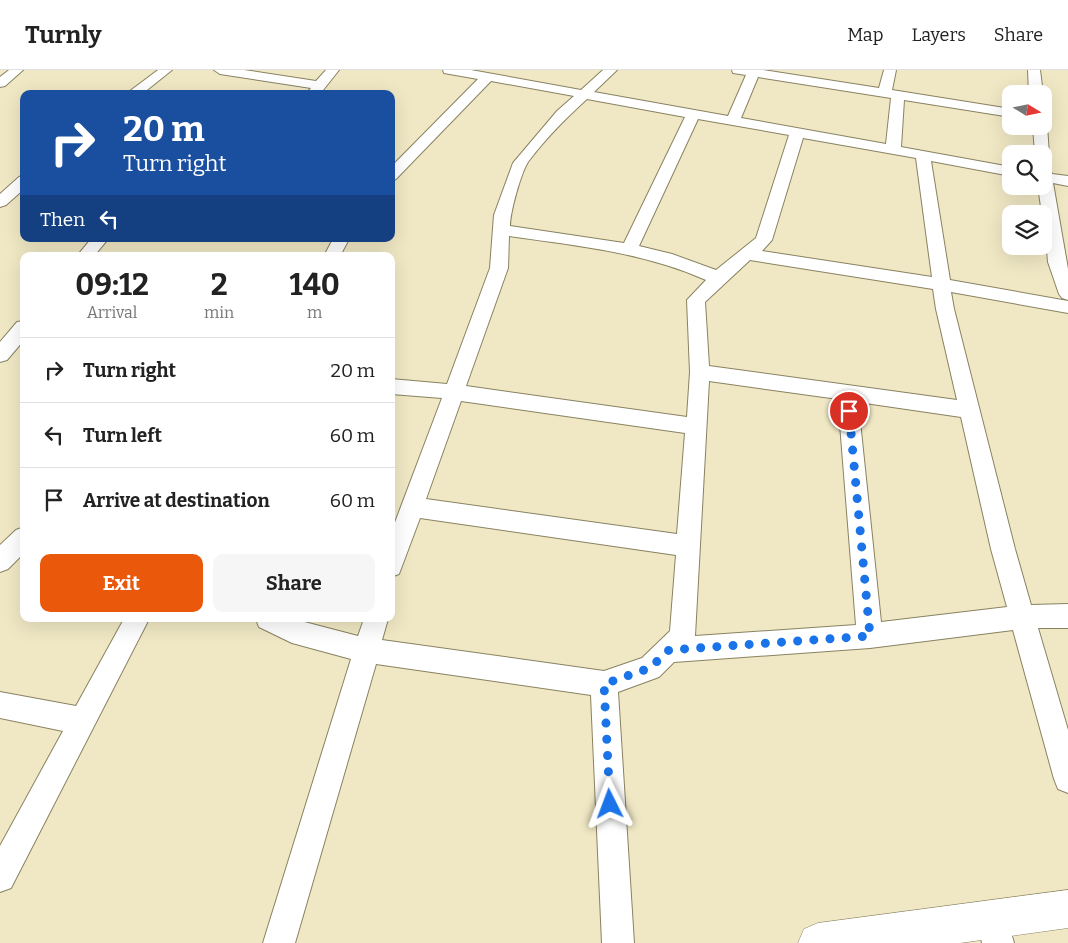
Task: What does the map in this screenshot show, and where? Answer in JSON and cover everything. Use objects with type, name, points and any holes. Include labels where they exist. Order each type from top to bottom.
[{"type":"street","points":[[0,83],[17,70]]},
{"type":"street","points":[[138,90],[166,70]]},
{"type":"street","points":[[220,70],[317,90],[333,70]]},
{"type":"street","points":[[449,70],[1002,170]]},
{"type":"street","points":[[395,555],[499,268],[502,215],[520,163],[562,114],[611,70]]},
{"type":"street","points":[[738,70],[755,71],[1002,112]]},
{"type":"street","points":[[890,70],[893,151]]},
{"type":"street","points":[[1034,70],[1035,85]]},
{"type":"street","points":[[732,122],[755,71]]},
{"type":"street","points":[[395,172],[488,77]]},
{"type":"street","points":[[629,250],[693,115]]},
{"type":"street","points":[[274,622],[292,631],[366,650],[604,684],[650,668],[682,637],[700,372],[696,300],[718,278],[764,240],[798,134]]},
{"type":"street","points":[[923,156],[945,308],[1003,549],[1068,779]]},
{"type":"street","points":[[1052,178],[1068,181]]},
{"type":"street","points":[[2,197],[20,183]]},
{"type":"street","points":[[1047,195],[1057,262],[1068,294]]},
{"type":"street","points":[[502,230],[629,250],[687,265],[718,278]]},
{"type":"street","points":[[89,252],[97,242]]},
{"type":"street","points":[[747,254],[941,284],[1068,307]]},
{"type":"street","points":[[0,355],[20,332]]},
{"type":"street","points":[[700,372],[970,410]]},
{"type":"street","points":[[395,386],[454,392],[696,426]]},
{"type":"street","points":[[847,392],[870,636]]},
{"type":"street","points":[[412,508],[688,546]]},
{"type":"street","points":[[0,561],[20,541]]},
{"type":"street","points":[[669,650],[870,636],[1022,617],[1068,616]]},
{"type":"street","points":[[0,877],[135,622]]},
{"type":"street","points":[[279,943],[375,622]]},
{"type":"street","points":[[604,684],[618,943]]},
{"type":"street","points":[[0,705],[83,721]]},
{"type":"street","points":[[818,943],[996,931],[1068,909]]},
{"type":"route","points":[[610,804],[604,684],[650,668],[669,650],[870,636],[849,411]]}]
